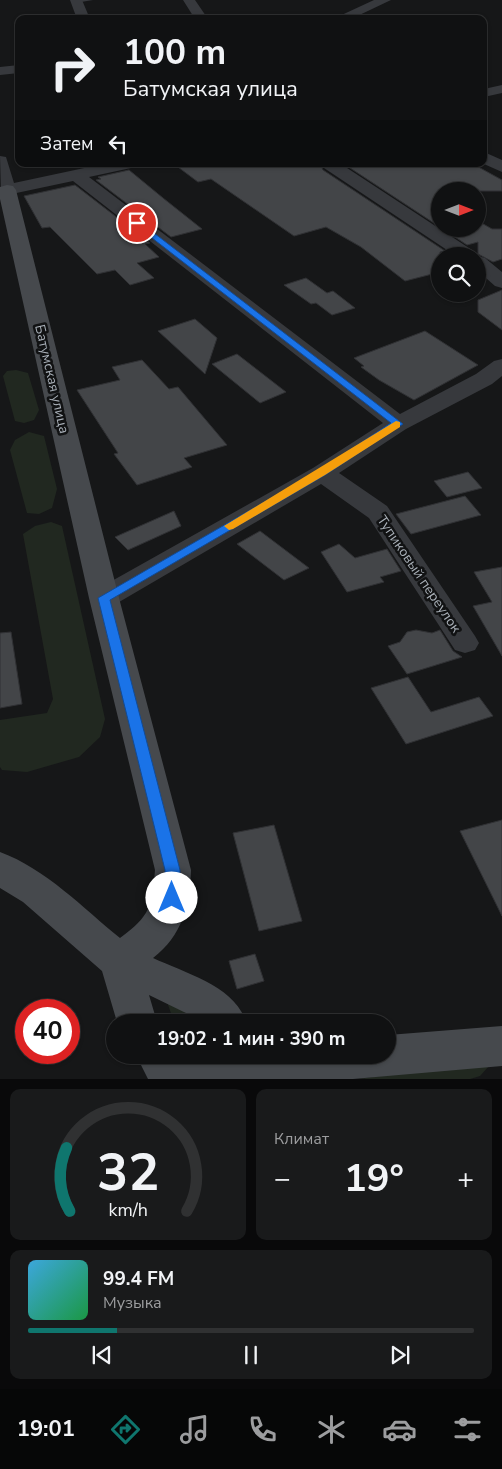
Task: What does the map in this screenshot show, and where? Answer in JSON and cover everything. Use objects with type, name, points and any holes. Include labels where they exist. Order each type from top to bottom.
[{"type":"street","points":[[189,0],[199,15]]},
{"type":"street","points":[[349,15],[385,0]]},
{"type":"street","points":[[76,1],[82,15]]},
{"type":"street","points":[[0,71],[15,69]]},
{"type":"street","points":[[487,92],[502,89]]},
{"type":"street","points":[[487,159],[502,167]]},
{"type":"street","name":"Батумская улица","points":[[0,161],[4,190],[172,870],[172,898],[165,922],[148,942],[118,961]]},
{"type":"street","points":[[4,190],[114,167]]},
{"type":"street","points":[[334,167],[454,247]]},
{"type":"street","points":[[76,176],[398,424]]},
{"type":"street","points":[[486,269],[502,282]]},
{"type":"street","points":[[104,598],[322,473],[398,424],[484,379],[502,366]]},
{"type":"street","name":"Тупиковый переулок","points":[[322,473],[378,512],[465,644]]},
{"type":"street","points":[[0,868],[36,891],[118,961],[204,1002],[217,1014]]},
{"type":"street","points":[[118,961],[135,1014]]},
{"type":"street","points":[[396,1054],[502,1046]]},
{"type":"street","points":[[163,1064],[172,1079]]},
{"type":"street","points":[[200,1079],[207,1071],[218,1064]]},
{"type":"lane","points":[[76,1],[90,0]]},
{"type":"shaded area","points":[[16,370],[28,373],[39,410],[34,420],[24,423],[15,421],[3,376],[7,371]]},
{"type":"shaded area","points":[[29,432],[44,436],[57,489],[52,508],[39,514],[27,513],[10,450],[15,440]]},
{"type":"shaded area","points":[[51,522],[62,526],[105,719],[100,737],[79,757],[27,772],[2,770],[0,767],[0,720],[47,713],[53,699],[23,534],[35,526]]},
{"type":"shaded area","points":[[164,993],[186,1014],[171,1014]]},
{"type":"shaded area","points":[[474,1063],[489,1066],[480,1076],[470,1079],[359,1079]]},
{"type":"building","points":[[178,167],[322,167],[323,170],[439,247],[431,247],[431,274],[405,281],[361,247],[326,227],[294,236],[211,179],[198,182]]},
{"type":"building","points":[[349,167],[478,167],[502,180],[502,191],[486,191],[486,182],[431,182],[431,221]]},
{"type":"building","points":[[129,170],[202,229],[171,237],[96,180],[101,179],[98,177]]},
{"type":"building","points":[[75,185],[150,243],[145,244],[159,257],[137,263],[154,278],[130,285],[115,270],[97,274],[50,227],[42,228],[24,196]]},
{"type":"building","points":[[486,226],[492,229],[502,229],[502,259],[493,262],[486,258],[486,247],[478,247],[478,242],[467,245],[456,238],[486,238]]},
{"type":"building","points":[[306,278],[327,293],[333,291],[355,308],[332,315],[316,303],[311,304],[284,285]]},
{"type":"building","points":[[502,290],[502,330],[478,312],[478,302],[486,302],[486,297]]},
{"type":"building","points":[[195,319],[217,338],[205,374],[158,331]]},
{"type":"building","points":[[425,331],[478,365],[414,400],[379,380],[361,367],[364,366],[354,358]]},
{"type":"building","points":[[237,354],[286,392],[260,403],[212,364]]},
{"type":"building","points":[[142,360],[169,389],[178,387],[227,445],[184,458],[192,467],[137,485],[114,454],[118,453],[77,390],[120,380],[112,367]]},
{"type":"building","points":[[468,472],[482,488],[447,497],[434,481]]},
{"type":"building","points":[[465,496],[481,515],[411,534],[396,514]]},
{"type":"building","points":[[174,511],[181,526],[128,550],[115,537]]},
{"type":"building","points":[[260,531],[309,568],[284,580],[237,544]]},
{"type":"building","points":[[339,544],[355,558],[387,549],[401,571],[380,577],[384,582],[347,592],[321,552]]},
{"type":"building","points":[[502,567],[502,656],[473,606],[492,602],[474,572]]},
{"type":"building","points":[[416,630],[432,633],[440,630],[453,651],[462,657],[407,674],[388,646],[400,642],[407,632]]},
{"type":"building","points":[[11,632],[22,704],[0,708],[0,633]]},
{"type":"building","points":[[408,677],[431,712],[479,697],[493,716],[406,744],[371,688]]},
{"type":"building","points":[[502,820],[502,916],[460,831]]},
{"type":"building","points":[[274,825],[302,921],[259,931],[233,833]]},
{"type":"building","points":[[255,954],[264,981],[237,989],[229,961]]},
{"type":"slow traffic","points":[[229,526],[322,473],[396,424]]},
{"type":"route","points":[[137,223],[398,424],[322,473],[104,598],[172,870],[172,898]]}]
